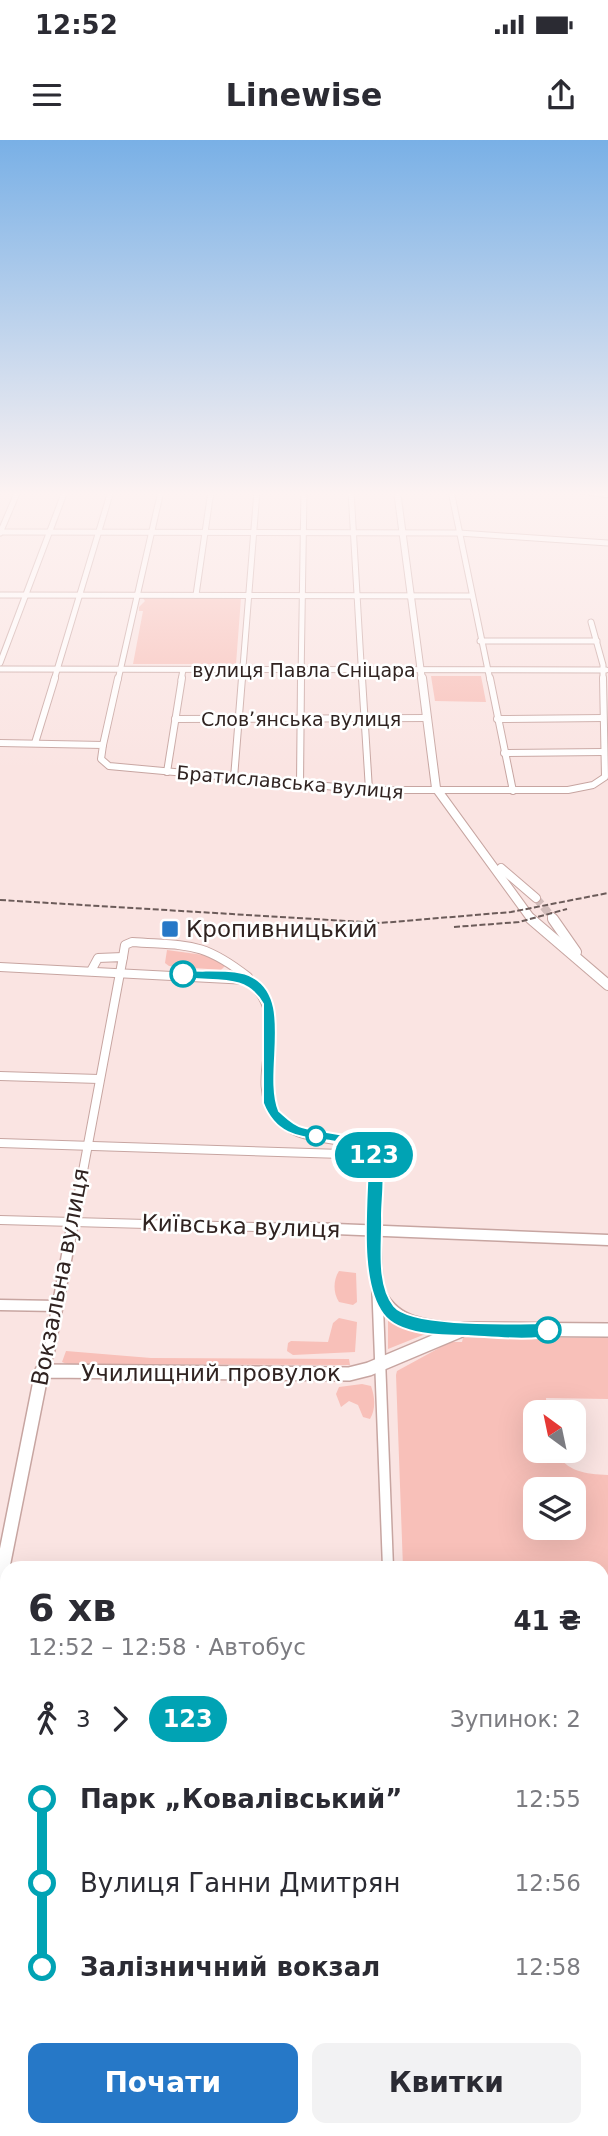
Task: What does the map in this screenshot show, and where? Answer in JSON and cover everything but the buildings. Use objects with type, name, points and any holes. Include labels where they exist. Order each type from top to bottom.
[{"type":"main road","points":[[408,584],[438,792],[491,859],[533,921],[608,985]]},
{"type":"main road","points":[[491,859],[536,898]]},
{"type":"main road","points":[[552,917],[585,965]]},
{"type":"main road","points":[[464,1329],[608,1330]]},
{"type":"main road","name":"Училищний провулок","points":[[42,1371],[349,1374],[379,1365],[464,1329]]},
{"type":"main road","name":"Вокзальна вулиця","points":[[4,1561],[42,1371]]},
{"type":"street","points":[[0,663],[30,584]]},
{"type":"street","points":[[35,743],[83,584]]},
{"type":"street","points":[[0,743],[103,745],[139,584]]},
{"type":"street","points":[[196,595],[197,584]]},
{"type":"street","points":[[234,778],[249,584]]},
{"type":"street","points":[[300,785],[302,584]]},
{"type":"street","points":[[356,584],[369,790]]},
{"type":"street","points":[[469,584],[513,791]]},
{"type":"street","points":[[0,595],[471,596]]},
{"type":"street","points":[[504,752],[603,752],[605,670],[591,622]]},
{"type":"street","points":[[480,641],[597,641]]},
{"type":"street","name":"вулиця Павла Сніцара","points":[[0,669],[605,670]]},
{"type":"street","points":[[166,772],[183,670]]},
{"type":"street","points":[[497,719],[605,715]]},
{"type":"street","name":"Словʼянська вулиця","points":[[175,719],[427,718]]},
{"type":"street","name":"Братиславська вулиця","points":[[103,745],[101,759],[106,765],[300,785],[438,792],[568,790],[600,783],[605,777],[603,752]]},
{"type":"street","points":[[91,971],[97,958],[123,957],[125,945],[132,942],[197,946],[220,955],[264,992],[269,1004],[269,1103],[274,1114],[295,1131],[354,1142],[366,1147],[374,1155],[376,1280],[379,1365],[383,1389],[388,1561]]},
{"type":"street","name":"Вокзальна вулиця","points":[[42,1371],[57,1306],[123,957]]},
{"type":"street","points":[[0,967],[237,977],[253,982]]},
{"type":"street","points":[[0,1076],[99,1079]]},
{"type":"street","points":[[0,1143],[374,1155]]},
{"type":"street","name":"Київська вулиця","points":[[0,1220],[608,1240]]},
{"type":"street","points":[[376,1280],[385,1306],[395,1317],[412,1324],[464,1329]]},
{"type":"street","points":[[0,1305],[57,1306]]},
{"type":"shaded area","points":[[142,597],[241,598],[236,664],[133,664],[143,611],[139,611],[139,607],[145,601]]},
{"type":"shaded area","points":[[431,676],[481,676],[486,702],[435,701]]},
{"type":"shaded area","points":[[167,950],[211,956],[225,966],[221,970],[169,966],[165,963]]},
{"type":"shaded area","points":[[339,1271],[356,1273],[357,1302],[353,1305],[339,1302],[337,1298],[335,1282]]},
{"type":"shaded area","points":[[339,1318],[357,1322],[355,1352],[293,1355],[287,1351],[291,1341],[328,1342],[333,1323]]},
{"type":"shaded area","points":[[388,1320],[403,1327],[433,1331],[388,1349]]},
{"type":"shaded area","points":[[463,1338],[608,1338],[608,1399],[523,1400],[523,1463],[565,1463],[577,1470],[608,1475],[608,1561],[403,1561],[397,1371],[450,1342],[462,1342]]},
{"type":"shaded area","points":[[66,1351],[151,1358],[349,1359],[350,1365],[67,1364],[62,1362]]},
{"type":"shaded area","points":[[362,1384],[371,1386],[373,1394],[374,1407],[370,1419],[363,1417],[358,1405],[349,1401],[341,1407],[336,1394],[339,1387]]},
{"type":"tunnel","points":[[536,898],[552,917]]},
{"type":"railway","points":[[0,900],[380,923],[511,912],[608,893]]},
{"type":"railway","points":[[454,927],[519,922],[567,909]]},
{"type":"bus line","name":"123","points":[[183,974],[244,978],[261,988],[269,1004],[269,1103],[274,1114],[280,1122],[295,1131],[361,1144],[374,1155],[376,1280],[385,1306],[395,1317],[422,1325],[464,1329],[548,1330]]},
{"type":"place","name":"Кропивницький","points":[[170,929]]}]
